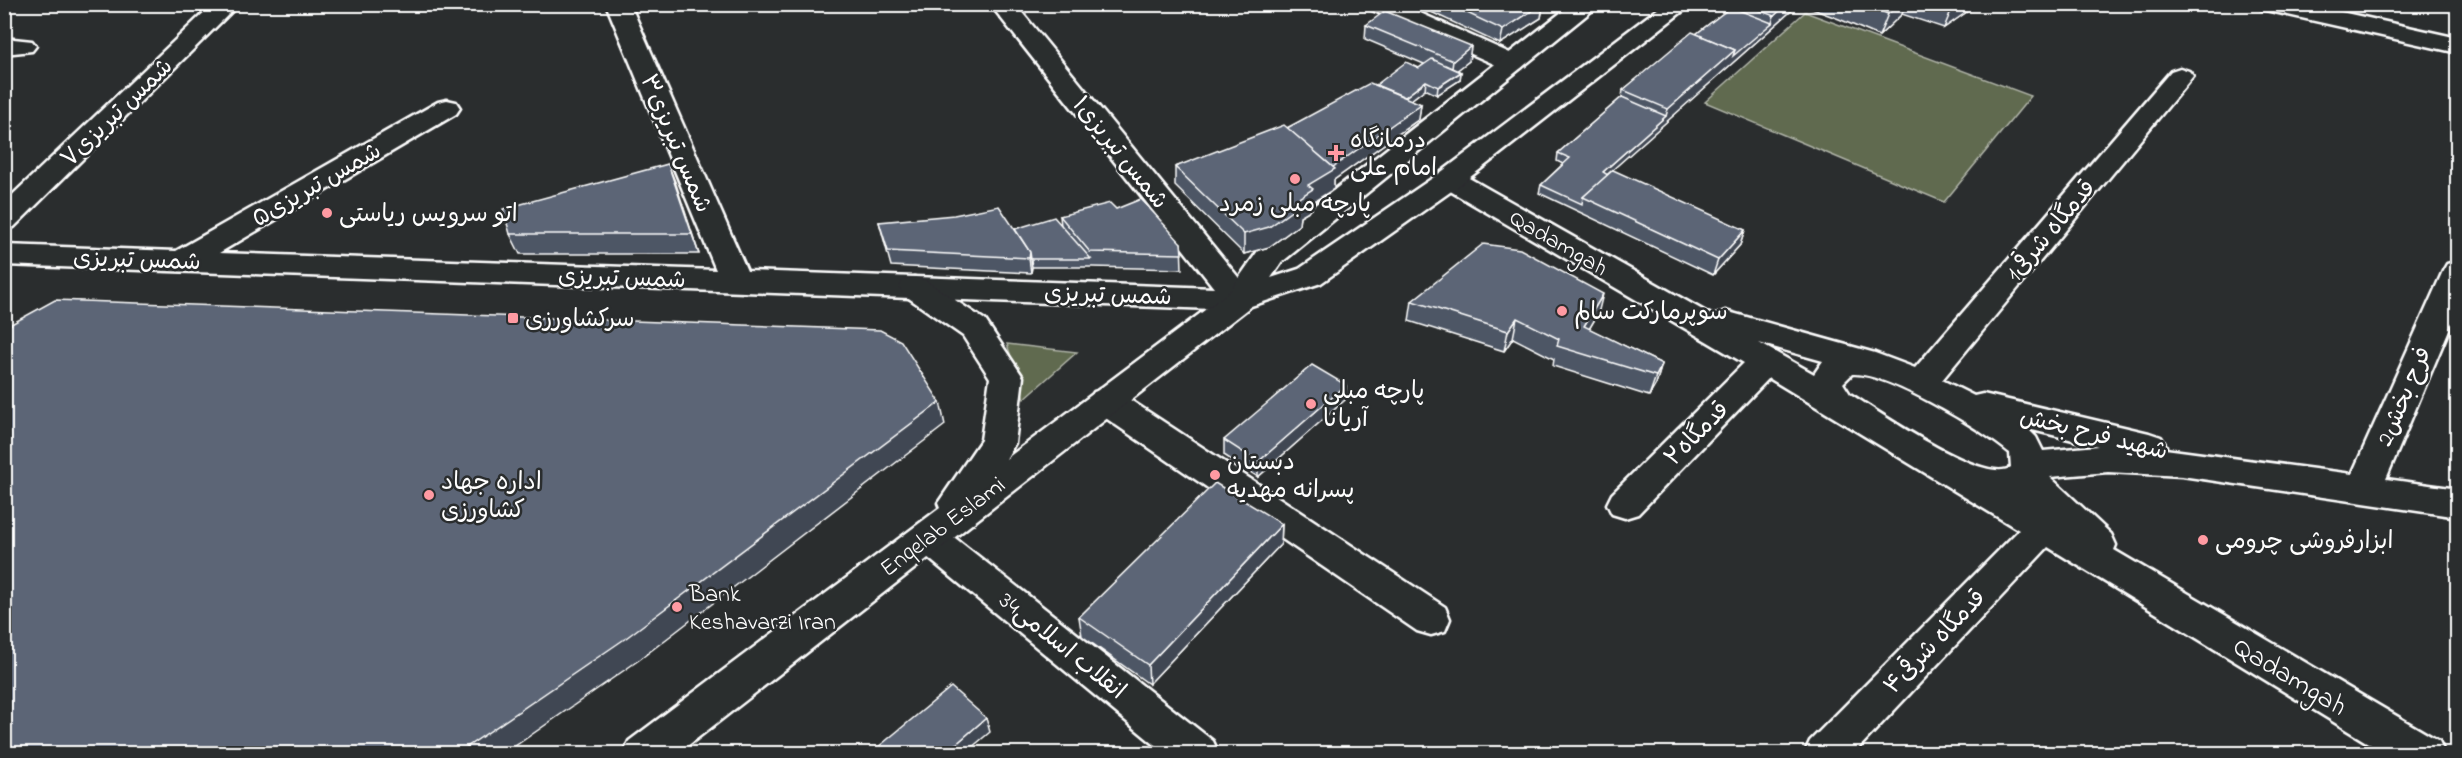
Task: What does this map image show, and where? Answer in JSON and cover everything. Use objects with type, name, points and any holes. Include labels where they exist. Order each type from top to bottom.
[{"type":"street","name":"شمس تبریزی۷","points":[[4,220],[226,4]]},
{"type":"street","name":"شمس تبریزی۳","points":[[618,4],[736,281]]},
{"type":"street","name":"شمس تبریزی۱","points":[[1002,4],[1240,299]]},
{"type":"street","points":[[1379,4],[1512,63]]},
{"type":"street","points":[[1240,299],[1271,255],[1588,4]]},
{"type":"street","points":[[1240,299],[1310,276],[1450,180],[1680,4]]},
{"type":"street","points":[[2270,4],[2457,46]]},
{"type":"street","name":"1قدمگاه شرقی","points":[[1929,390],[2180,76]]},
{"type":"street","name":"۵شمس تبریزی","points":[[184,260],[447,108]]},
{"type":"street","name":"Qadamgah","points":[[1450,180],[1838,403],[2159,597],[2424,753]]},
{"type":"street","name":"شمس تبریزی","points":[[4,255],[1240,299]]},
{"type":"street","name":"2فرح بخش","points":[[2364,488],[2457,272]]},
{"type":"street","points":[[914,287],[974,328],[1007,377],[998,443],[933,532]]},
{"type":"street","name":"Enqelab Eslami","points":[[644,753],[1240,299]]},
{"type":"street","name":"Qadamgah","points":[[1669,304],[1891,370],[1929,390]]},
{"type":"street","name":"قدمگاه۲","points":[[1625,504],[1766,361]]},
{"type":"street","points":[[1838,403],[1826,383],[1830,372],[1841,364],[1863,361]]},
{"type":"street","points":[[1929,390],[2007,430],[2025,447],[2027,470]]},
{"type":"street","name":"شهید فرح بخش","points":[[1929,390],[2249,471]]},
{"type":"street","points":[[1106,401],[1431,619]]},
{"type":"street","name":"شهید فرح بخش","points":[[1954,473],[1984,483],[2012,484],[2027,470],[2108,459],[2182,463],[2457,503]]},
{"type":"street","name":"Qadamgah","points":[[2027,470],[2100,547],[2159,597]]},
{"type":"street","name":"قدمگاه شرقی۴","points":[[1825,753],[2044,528]]},
{"type":"street","name":"34انقلاب اسلامی","points":[[933,532],[1198,753]]},
{"type":"green space","points":[[1805,12],[2031,96],[1944,202],[1705,102]]},
{"type":"green space","points":[[1007,344],[1077,352],[1024,399]]},
{"type":"building","points":[[1448,4],[1542,4],[1503,30]]},
{"type":"building","points":[[1743,4],[1787,4],[1774,16]]},
{"type":"building","points":[[1865,4],[1898,4],[1888,14]]},
{"type":"building","points":[[1731,7],[1772,23],[1733,56],[1735,50],[1696,34]]},
{"type":"building","points":[[1385,11],[1471,46],[1453,61],[1366,25]]},
{"type":"building","points":[[1692,32],[1735,50],[1668,109],[1623,90]]},
{"type":"building","points":[[1432,59],[1461,72],[1438,87],[1426,81],[1405,97],[1376,85],[1406,62],[1419,68]]},
{"type":"building","points":[[1370,83],[1421,104],[1333,167],[1287,128]]},
{"type":"building","points":[[1622,97],[1666,116],[1603,172],[1608,175],[1583,197],[1582,204],[1541,185],[1570,158],[1558,153]]},
{"type":"building","points":[[1284,125],[1335,169],[1308,185],[1313,189],[1294,201],[1300,205],[1269,227],[1244,234],[1175,167]]},
{"type":"building","points":[[668,164],[692,234],[510,234],[503,209]]},
{"type":"building","points":[[1613,170],[1745,230],[1718,260],[1583,197]]},
{"type":"building","points":[[1141,199],[1181,243],[1182,254],[1090,252],[1060,216],[1110,203],[1116,209]]},
{"type":"building","points":[[999,206],[1030,252],[1029,258],[888,251],[879,222],[954,215]]},
{"type":"building","points":[[1054,217],[1091,259],[1031,259],[1030,252],[1015,229]]},
{"type":"building","points":[[1483,244],[1520,249],[1603,294],[1584,326],[1662,364],[1656,376],[1557,346],[1559,339],[1517,318],[1508,331],[1412,301]]},
{"type":"building","name":"اداره جهاد کشاورزی","points":[[55,300],[880,330],[901,341],[940,402],[626,638],[458,753],[4,753],[4,328]]},
{"type":"building","points":[[1312,365],[1346,385],[1258,462],[1224,440]]},
{"type":"building","points":[[1215,483],[1282,524],[1148,665],[1079,617]]},
{"type":"building","points":[[951,687],[986,718],[946,753],[871,753]]},
{"type":"place","name":"درمانگاه امام علی","points":[[1336,153]]},
{"type":"place","name":"پارچه مبلی زمرد","points":[[1295,179]]},
{"type":"place","name":"اتو سرویس ریاستی","points":[[327,213]]},
{"type":"place","name":"سوپرمارکت سالم","points":[[1562,311]]},
{"type":"place","name":"سرکشاورزی","points":[[513,318]]},
{"type":"place","name":"پارچه مبلی آریانا","points":[[1311,404]]},
{"type":"place","name":"دبستان پسرانه مهدیه","points":[[1215,475]]},
{"type":"place","name":"اداره جهاد کشاورزی","points":[[429,495]]},
{"type":"place","name":"ابزارفروشی چرومی","points":[[2203,540]]},
{"type":"place","name":"Bank Keshavarzi Iran","points":[[677,607]]}]
